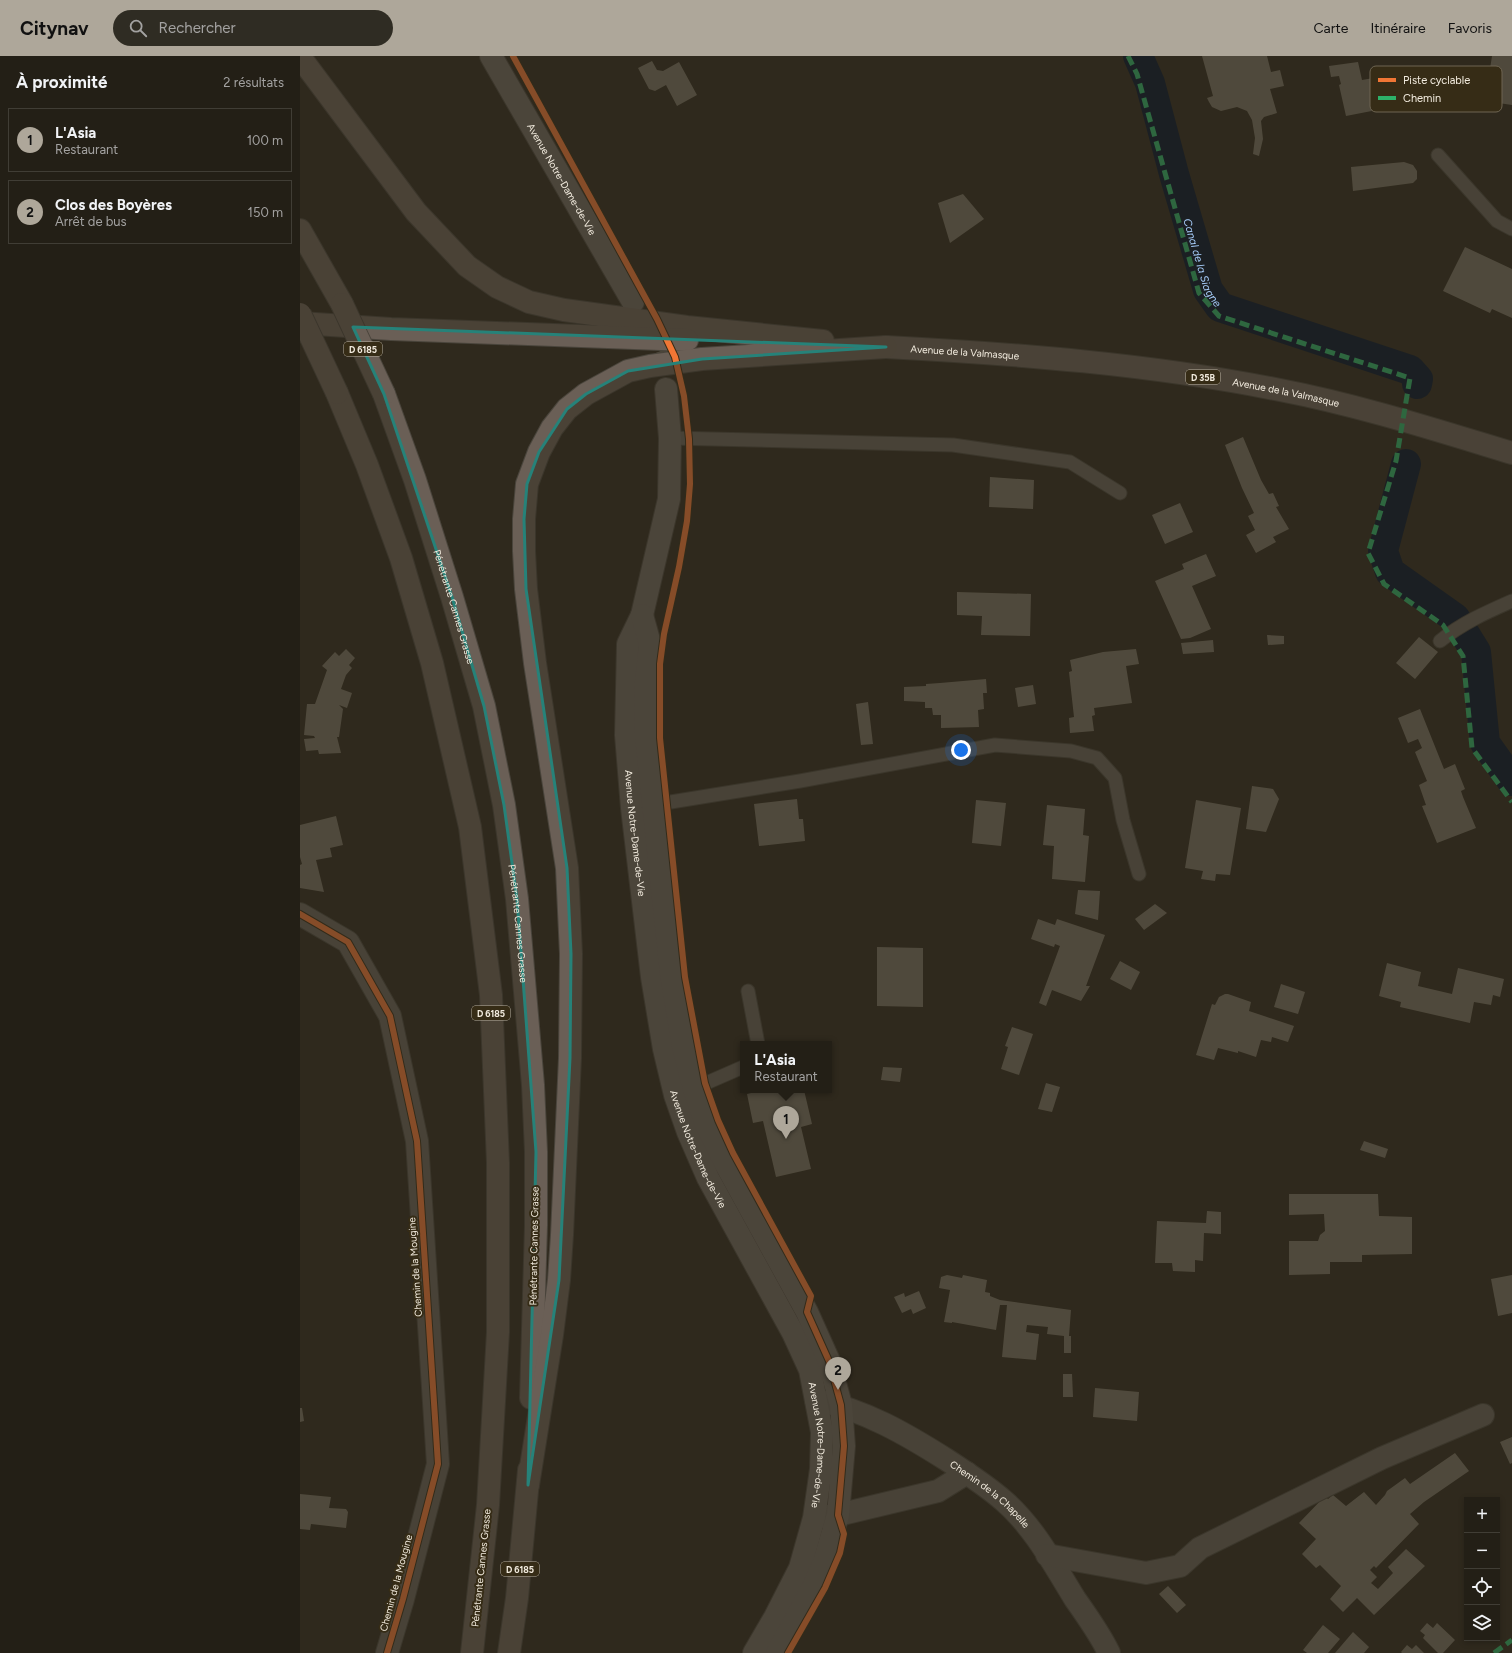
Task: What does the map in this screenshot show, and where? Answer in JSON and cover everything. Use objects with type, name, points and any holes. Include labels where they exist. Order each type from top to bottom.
[{"type":"highway","points":[[300,57],[416,212],[467,266],[497,287],[529,302],[603,317],[886,347]]},
{"type":"highway","name":"Pénétrante Cannes Grasse","points":[[300,230],[342,304],[384,394],[415,480],[452,597],[484,706],[504,805],[517,899],[533,1085],[536,1152],[536,1225],[528,1485],[517,1598],[509,1653]]},
{"type":"highway","name":"Pénétrante Cannes Grasse","points":[[300,314],[337,393],[367,465],[401,558],[432,663],[470,828],[491,995],[498,1163],[498,1332],[488,1505],[472,1653]]},
{"type":"highway","points":[[300,323],[391,329],[886,347]]},
{"type":"highway","points":[[528,1485],[552,1335],[559,1280],[570,1058],[571,954],[567,868],[535,663],[526,589],[524,519],[528,484],[539,452],[552,428],[568,409],[586,394],[628,371],[650,366],[702,359],[886,347]]},
{"type":"main road","name":"Avenue Notre-Dame-de-Vie","points":[[492,56],[633,302]]},
{"type":"main road","name":"Avenue de la Valmasque","points":[[886,347],[1075,360],[1192,375],[1289,392],[1381,414],[1512,453]]},
{"type":"main road","name":"Avenue Notre-Dame-de-Vie","points":[[666,390],[670,438],[669,499],[642,615],[628,644],[626,735],[632,808],[652,977],[664,1049],[685,1092],[706,1125],[726,1165],[779,1259],[814,1326],[829,1361],[841,1405],[844,1446],[838,1515],[824,1562],[813,1587],[777,1653]]},
{"type":"main road","name":"Avenue Notre-Dame-de-Vie","points":[[642,615],[650,644],[645,691],[646,722],[671,974],[682,1041],[688,1132],[708,1178],[793,1333],[810,1370],[822,1432],[821,1469],[814,1518],[800,1568],[775,1617],[754,1653]]},
{"type":"street","name":"Chemin de la Mougine","points":[[300,914],[348,942],[390,1016],[417,1141],[438,1464],[403,1599],[387,1653]]},
{"type":"street","name":"Chemin de la Chapelle","points":[[816,1400],[841,1405],[881,1421],[967,1473],[1005,1502],[1028,1527],[1052,1561],[1109,1653]]},
{"type":"street","points":[[1052,1561],[1146,1573],[1180,1566],[1200,1548],[1214,1541],[1382,1458],[1483,1415]]},
{"type":"street","points":[[814,1518],[838,1515],[938,1491],[967,1473]]},
{"type":"lane","points":[[1438,155],[1497,221],[1512,229]]},
{"type":"lane","points":[[670,438],[953,445],[1070,462],[1120,494]]},
{"type":"lane","points":[[1440,641],[1473,619],[1512,601]]},
{"type":"lane","points":[[632,808],[800,781],[995,745],[1071,751],[1097,758],[1115,778],[1123,820],[1139,874]]},
{"type":"lane","points":[[748,991],[757,1041]]},
{"type":"lane","points":[[685,1092],[740,1068]]},
{"type":"highlighted area","points":[[353,327],[886,347],[702,359],[628,371],[586,394],[567,409],[539,452],[527,484],[524,519],[526,589],[567,868],[571,954],[570,1058],[559,1280],[528,1485],[536,1152],[517,899],[504,805],[484,706],[452,597],[384,394]]},
{"type":"building","points":[[1202,56],[1267,56],[1271,72],[1280,70],[1284,86],[1270,89],[1277,113],[1264,117],[1261,121],[1263,139],[1259,156],[1253,154],[1255,138],[1252,120],[1247,111],[1237,107],[1221,111],[1212,107],[1209,102],[1207,98],[1213,96]]},
{"type":"building","points":[[1492,56],[1512,56],[1512,105],[1502,104],[1502,66],[1490,66]]},
{"type":"building","points":[[652,61],[657,70],[663,71],[679,62],[697,95],[677,106],[666,85],[655,91],[649,89],[638,68]]},
{"type":"building","points":[[1358,62],[1362,80],[1370,79],[1370,111],[1346,116],[1339,85],[1341,84],[1339,76],[1331,77],[1329,66]]},
{"type":"building","points":[[1404,162],[1413,165],[1417,171],[1417,179],[1413,183],[1353,191],[1351,167]]},
{"type":"building","points":[[963,194],[984,219],[950,243],[938,203]]},
{"type":"building","points":[[1465,247],[1512,269],[1512,318],[1492,309],[1490,313],[1443,291]]},
{"type":"building","points":[[1243,437],[1261,480],[1269,494],[1273,493],[1279,506],[1276,507],[1289,529],[1273,537],[1276,542],[1256,553],[1246,535],[1255,530],[1248,516],[1254,513],[1242,488],[1225,445]]},
{"type":"building","points":[[990,477],[1034,480],[1033,509],[989,507]]},
{"type":"building","points":[[1180,503],[1193,532],[1165,544],[1152,515]]},
{"type":"building","points":[[1206,554],[1216,576],[1192,586],[1211,629],[1190,638],[1181,639],[1155,581],[1184,569],[1182,564]]},
{"type":"building","points":[[957,592],[1031,594],[1030,636],[981,635],[982,616],[957,615]]},
{"type":"building","points":[[1267,635],[1284,636],[1284,644],[1268,645]]},
{"type":"building","points":[[1419,637],[1438,652],[1415,679],[1396,663]]},
{"type":"building","points":[[1213,640],[1214,652],[1183,654],[1181,643]]},
{"type":"building","points":[[346,649],[355,658],[349,665],[352,668],[346,675],[341,689],[352,693],[347,708],[339,705],[343,709],[339,737],[337,737],[341,753],[319,754],[318,750],[306,751],[304,739],[315,738],[314,736],[304,735],[307,704],[315,704],[327,670],[322,666],[335,652],[339,656]]},
{"type":"building","points":[[1136,649],[1139,664],[1126,666],[1132,703],[1094,708],[1095,715],[1092,716],[1094,731],[1070,733],[1069,718],[1074,717],[1069,672],[1072,671],[1070,660],[1103,652]]},
{"type":"building","points":[[986,679],[987,693],[983,693],[984,709],[978,710],[979,727],[941,728],[941,715],[933,715],[932,708],[925,708],[925,702],[904,701],[904,687]]},
{"type":"building","points":[[1033,685],[1036,704],[1018,707],[1015,688]]},
{"type":"building","points":[[868,702],[873,744],[861,745],[856,704]]},
{"type":"building","points":[[1420,709],[1444,769],[1455,764],[1465,789],[1461,791],[1476,828],[1437,843],[1422,806],[1426,805],[1419,785],[1427,781],[1415,752],[1422,748],[1418,739],[1408,743],[1398,718]]},
{"type":"building","points":[[1252,786],[1273,789],[1279,799],[1266,832],[1246,829]]},
{"type":"building","points":[[797,799],[799,819],[803,819],[805,841],[759,846],[754,804]]},
{"type":"building","points":[[976,800],[1006,803],[1001,846],[972,843]]},
{"type":"building","points":[[1196,800],[1241,808],[1230,875],[1216,874],[1215,881],[1201,879],[1203,871],[1185,868]]},
{"type":"building","points":[[1047,805],[1085,809],[1083,835],[1089,836],[1085,882],[1052,879],[1054,846],[1043,845]]},
{"type":"building","points":[[336,816],[343,845],[330,848],[332,857],[316,860],[324,892],[300,888],[300,865],[302,864],[300,857],[300,825]]},
{"type":"building","points":[[1078,890],[1100,891],[1098,920],[1075,914]]},
{"type":"building","points":[[1155,904],[1167,913],[1144,930],[1135,919]]},
{"type":"building","points":[[1038,919],[1055,925],[1057,919],[1105,935],[1086,986],[1090,986],[1081,1001],[1052,990],[1046,1006],[1039,1003],[1060,946],[1055,944],[1054,947],[1031,939]]},
{"type":"building","points":[[877,947],[923,948],[923,1007],[877,1006]]},
{"type":"building","points":[[1120,961],[1140,972],[1131,990],[1110,979]]},
{"type":"building","points":[[1387,963],[1421,972],[1418,986],[1452,994],[1458,968],[1504,979],[1500,997],[1493,995],[1491,1005],[1474,1002],[1470,1023],[1400,1007],[1401,1002],[1379,996]]},
{"type":"building","points":[[1281,984],[1305,992],[1298,1014],[1274,1007]]},
{"type":"building","points":[[1225,994],[1251,1002],[1249,1011],[1294,1026],[1288,1042],[1272,1037],[1271,1042],[1261,1040],[1256,1057],[1238,1051],[1238,1053],[1218,1048],[1214,1060],[1196,1055],[1212,1004],[1215,1005],[1219,997]]},
{"type":"building","points":[[1012,1027],[1033,1034],[1019,1075],[1001,1069],[1008,1047],[1005,1046]]},
{"type":"building","points":[[883,1067],[902,1068],[900,1082],[881,1080]]},
{"type":"building","points":[[1046,1083],[1060,1087],[1052,1112],[1038,1109]]},
{"type":"building","points":[[805,1093],[812,1124],[801,1127],[811,1169],[776,1177],[763,1121],[753,1123],[747,1094]]},
{"type":"building","points":[[1364,1141],[1388,1149],[1385,1158],[1360,1150]]},
{"type":"building","points":[[1289,1194],[1378,1194],[1379,1216],[1412,1217],[1412,1254],[1362,1255],[1362,1262],[1330,1262],[1330,1274],[1289,1275],[1289,1241],[1318,1241],[1320,1235],[1325,1231],[1324,1214],[1289,1215]]},
{"type":"building","points":[[1207,1211],[1221,1212],[1221,1234],[1204,1233],[1203,1261],[1195,1260],[1195,1272],[1173,1271],[1172,1263],[1155,1263],[1157,1221],[1206,1223]]},
{"type":"building","points":[[947,1275],[962,1278],[963,1275],[987,1280],[985,1292],[990,1293],[990,1296],[1000,1300],[1071,1310],[1069,1336],[1071,1336],[1071,1353],[1064,1353],[1064,1336],[1047,1334],[1048,1327],[1027,1325],[1026,1332],[1039,1334],[1036,1360],[1002,1357],[1007,1305],[1000,1305],[996,1330],[952,1322],[944,1322],[950,1290],[939,1288],[941,1277]]},
{"type":"building","points":[[1512,1275],[1512,1313],[1498,1316],[1491,1279]]},
{"type":"building","points":[[919,1291],[926,1308],[913,1314],[911,1309],[902,1313],[894,1297],[904,1293],[905,1297]]},
{"type":"building","points":[[1063,1374],[1072,1374],[1073,1397],[1063,1397]]},
{"type":"building","points":[[1095,1388],[1139,1392],[1137,1421],[1093,1417]]},
{"type":"building","points":[[300,1408],[302,1408],[304,1421],[300,1422]]},
{"type":"building","points":[[1512,1437],[1512,1463],[1510,1464],[1500,1442]]},
{"type":"building","points":[[1455,1453],[1469,1471],[1424,1502],[1410,1514],[1419,1524],[1376,1568],[1374,1566],[1370,1570],[1377,1577],[1371,1583],[1378,1589],[1393,1573],[1388,1567],[1406,1549],[1425,1566],[1374,1615],[1357,1598],[1343,1612],[1330,1599],[1341,1586],[1320,1565],[1316,1568],[1302,1554],[1316,1539],[1299,1523],[1325,1496],[1328,1499],[1333,1495],[1346,1506],[1364,1492],[1376,1505],[1387,1491],[1405,1478],[1410,1484]]},
{"type":"building","points":[[300,1494],[331,1497],[329,1508],[346,1509],[348,1512],[346,1528],[311,1524],[310,1530],[300,1529]]},
{"type":"building","points":[[1168,1586],[1186,1605],[1177,1613],[1159,1594]]},
{"type":"building","points":[[1427,1623],[1433,1628],[1437,1623],[1455,1640],[1443,1653],[1438,1653],[1423,1638],[1425,1635],[1420,1631]]},
{"type":"building","points":[[1323,1625],[1340,1639],[1328,1653],[1307,1653],[1303,1650]]},
{"type":"building","points":[[1353,1632],[1369,1647],[1364,1653],[1335,1653]]},
{"type":"building","points":[[1407,1645],[1412,1649],[1416,1645],[1424,1653],[1402,1653],[1401,1652]]},
{"type":"waterway","name":"Canal de la Siagne","points":[[1138,56],[1150,83],[1174,174],[1208,290],[1220,307],[1410,370],[1418,379],[1417,384]]},
{"type":"waterway","name":"Canal de la Siagne","points":[[1406,464],[1383,551],[1390,572],[1455,618],[1476,652],[1485,743],[1512,781]]},
{"type":"tunnel","points":[[644,322],[657,355],[666,389]]},
{"type":"marked path","points":[[1128,56],[1137,74],[1199,293],[1219,316],[1410,378],[1396,461],[1368,553],[1384,584],[1443,625],[1463,656],[1472,748],[1512,802]]},
{"type":"marked path","points":[[1494,1653],[1512,1640]]},
{"type":"cycle path","points":[[513,56],[657,319],[675,357],[684,396],[689,439],[690,484],[687,521],[679,567],[664,634],[660,664],[660,738],[685,977],[705,1083],[718,1120],[733,1153],[811,1296],[807,1312],[829,1361],[841,1405],[844,1446],[838,1515],[844,1534],[840,1553],[825,1588],[788,1653]]},
{"type":"cycle path","points":[[300,914],[348,942],[390,1016],[417,1141],[438,1464],[403,1599],[387,1653]]},
{"type":"place","name":"L'Asia","points":[[786,1139]]},
{"type":"place","name":"Clos des Boyères","points":[[838,1390]]}]
